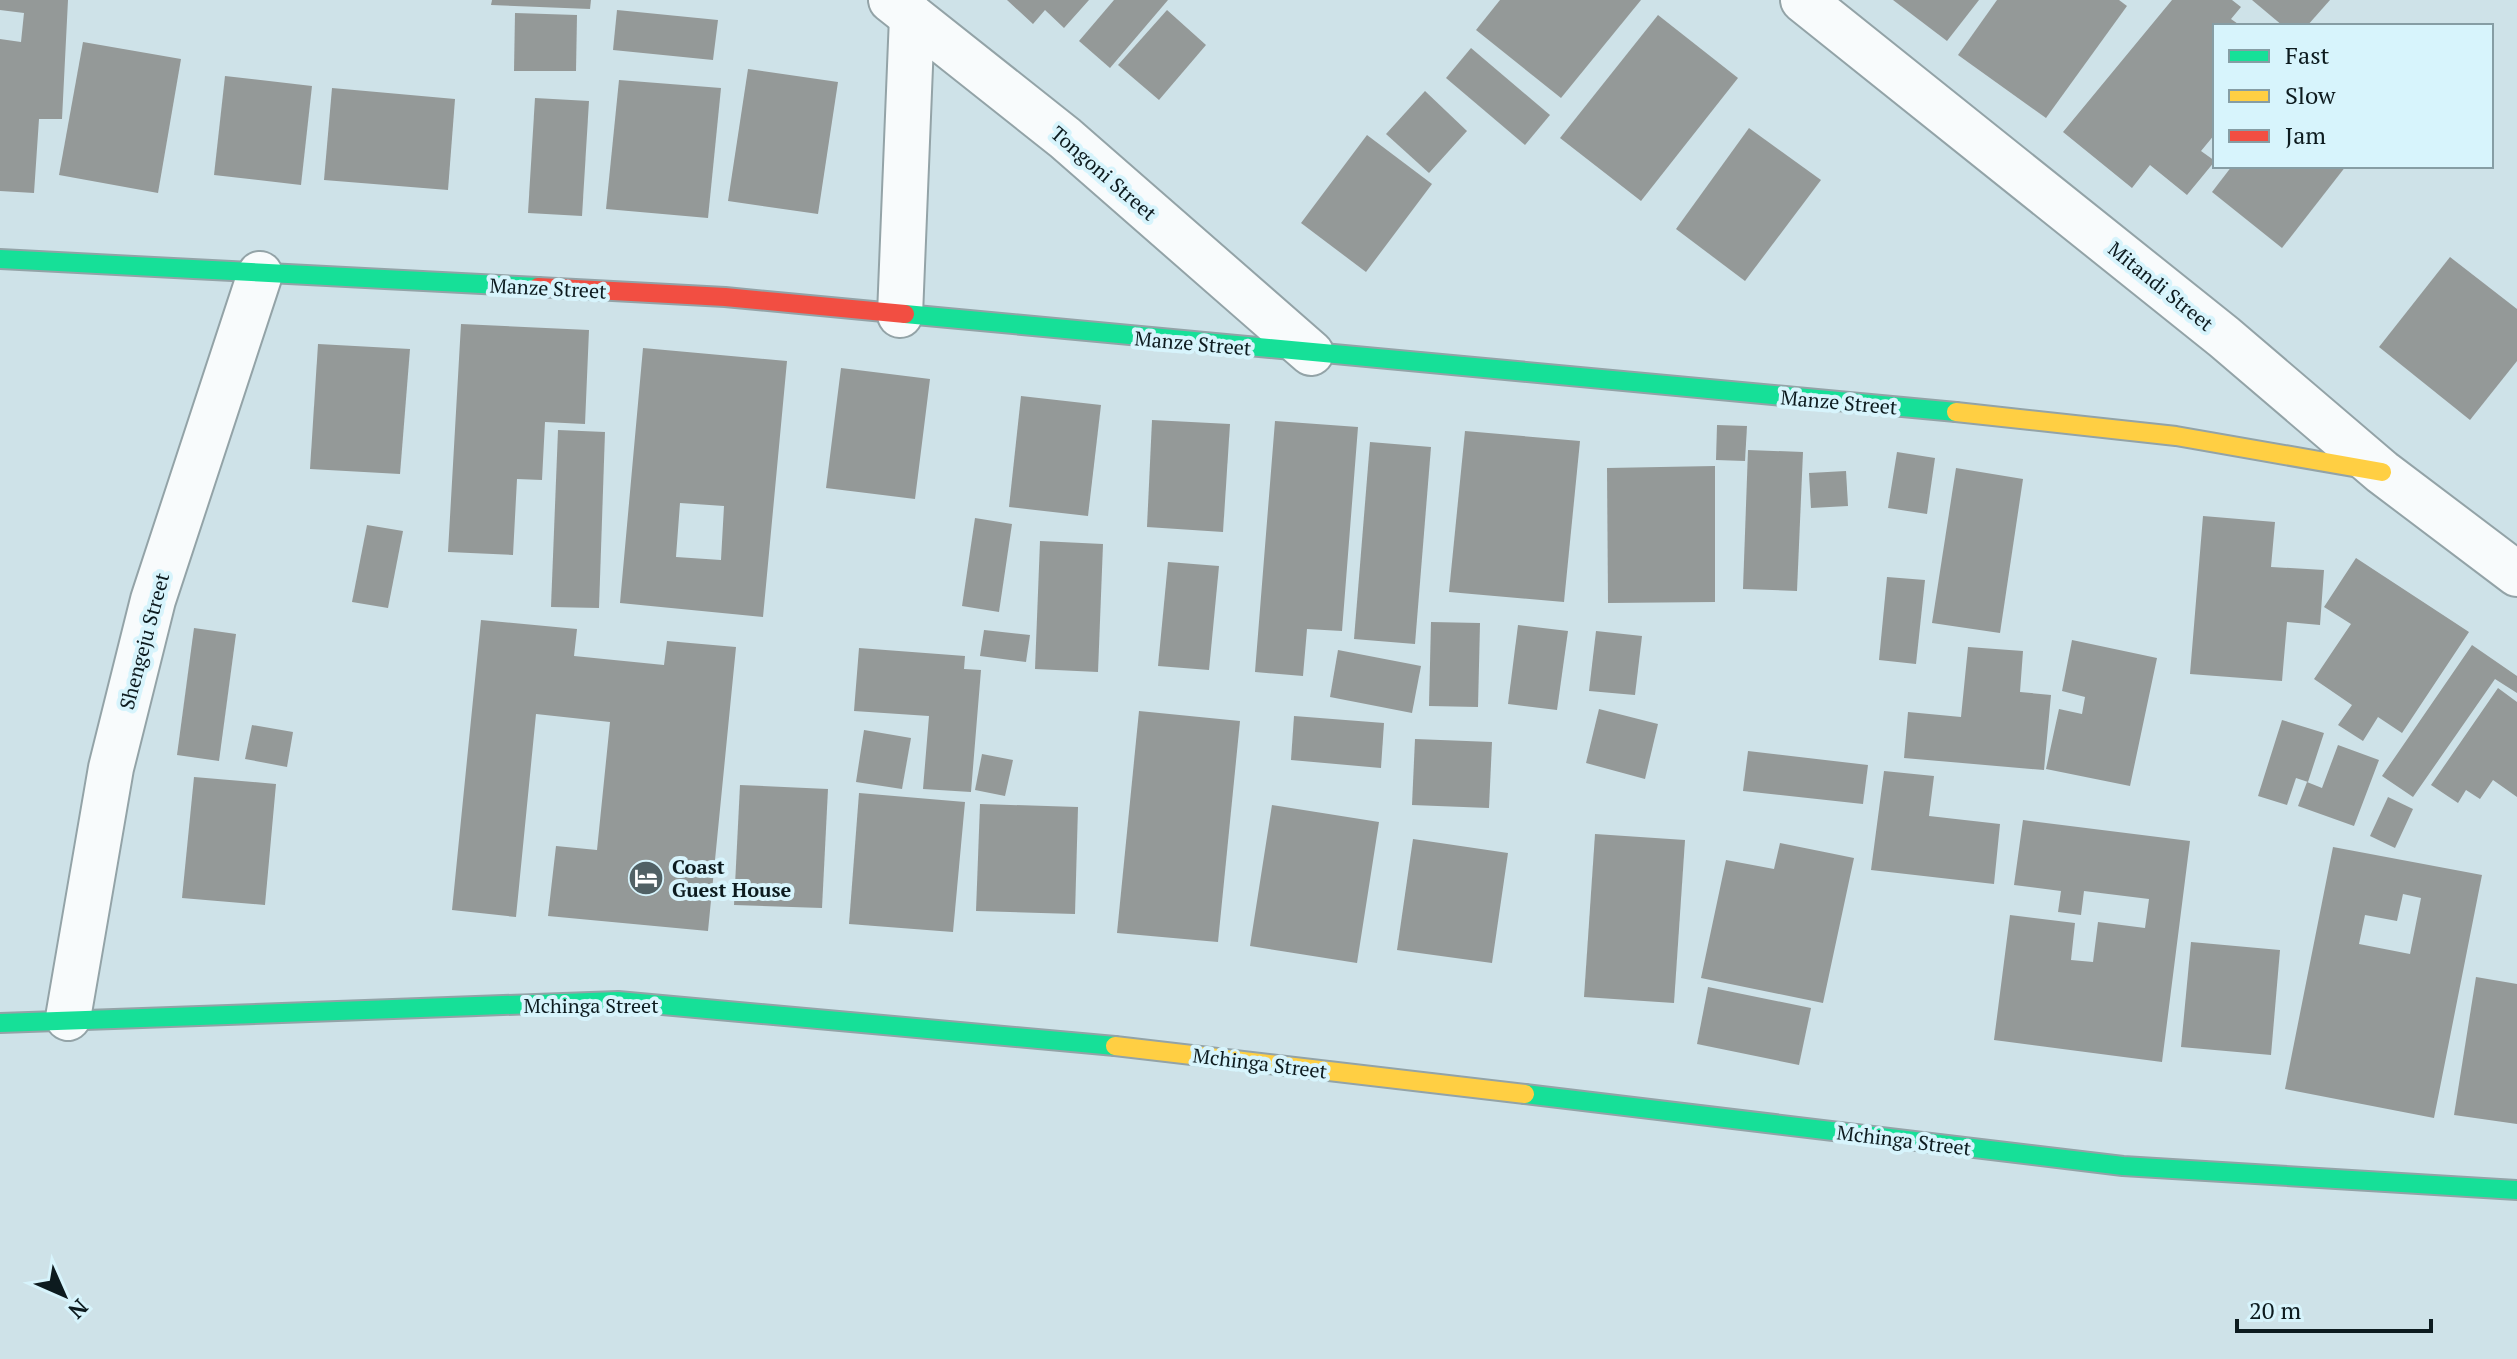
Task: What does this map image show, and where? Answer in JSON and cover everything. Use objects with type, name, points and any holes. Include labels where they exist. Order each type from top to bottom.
[{"type":"main road","name":"Manze Street","points":[[0,259],[725,297],[2051,421],[2176,436],[2382,472]]},
{"type":"main road","name":"Mchinga Street","points":[[0,1023],[68,1018],[618,1001],[1130,1047],[2123,1166],[2517,1190]]},
{"type":"street","name":"Mitandi Street","points":[[1803,0],[2213,328],[2382,472],[2517,574]]},
{"type":"street","points":[[900,315],[902,9]]},
{"type":"street","name":"Tongoni Street","points":[[902,9],[1065,138],[1311,353]]},
{"type":"street","name":"Shengeju Street","points":[[68,1018],[111,768],[153,600],[260,274]]},
{"type":"building","points":[[0,0],[68,0],[62,119],[39,119],[34,193],[0,191],[0,39],[21,42],[24,13],[0,10]]},
{"type":"building","points":[[492,0],[591,0],[590,9],[491,5]]},
{"type":"building","points":[[1007,0],[1089,0],[1064,28],[1045,10],[1033,24]]},
{"type":"building","points":[[1114,0],[1168,0],[1110,68],[1079,41]]},
{"type":"building","points":[[1500,0],[1641,0],[1561,98],[1476,30]]},
{"type":"building","points":[[1893,0],[1979,0],[1947,41]]},
{"type":"building","points":[[1997,0],[2119,0],[2127,6],[2046,118],[1958,55]]},
{"type":"building","points":[[2172,0],[2232,0],[2241,7],[2231,19],[2238,24],[2213,24],[2213,136],[2201,151],[2213,160],[2213,163],[2187,195],[2150,165],[2132,188],[2063,132]]},
{"type":"building","points":[[2252,0],[2330,0],[2309,24],[2281,24]]},
{"type":"building","points":[[617,10],[718,20],[713,60],[613,50]]},
{"type":"building","points":[[1167,10],[1206,45],[1159,100],[1118,65]]},
{"type":"building","points":[[515,13],[577,15],[576,71],[514,71]]},
{"type":"building","points":[[1658,15],[1738,78],[1641,201],[1560,138]]},
{"type":"building","points":[[83,42],[181,59],[158,193],[59,175]]},
{"type":"building","points":[[1471,48],[1550,115],[1525,145],[1446,78]]},
{"type":"building","points":[[748,69],[838,82],[818,214],[728,201]]},
{"type":"building","points":[[225,76],[312,86],[301,185],[214,175]]},
{"type":"building","points":[[619,80],[721,88],[708,218],[606,209]]},
{"type":"building","points":[[332,88],[455,99],[448,190],[324,180]]},
{"type":"building","points":[[1425,91],[1467,131],[1429,173],[1386,134]]},
{"type":"building","points":[[535,98],[589,101],[582,216],[528,213]]},
{"type":"building","points":[[1749,128],[1821,180],[1745,281],[1676,229]]},
{"type":"building","points":[[1367,135],[1432,184],[1366,272],[1301,223]]},
{"type":"building","points":[[2230,168],[2344,168],[2282,248],[2212,192]]},
{"type":"building","points":[[2450,257],[2517,309],[2517,361],[2470,420],[2379,347]]},
{"type":"building","points":[[461,324],[589,330],[585,424],[545,422],[542,480],[517,479],[513,555],[448,552]]},
{"type":"building","points":[[318,344],[410,349],[400,474],[310,469]]},
{"type":"building","points":[[643,348],[787,361],[763,617],[620,603]],"holes":[[[680,503],[724,506],[721,560],[676,557]]]},
{"type":"building","points":[[841,368],[930,379],[915,499],[826,488]]},
{"type":"building","points":[[1021,396],[1101,405],[1088,516],[1009,507]]},
{"type":"building","points":[[1152,420],[1230,424],[1223,532],[1147,527]]},
{"type":"building","points":[[1275,421],[1358,427],[1342,631],[1307,629],[1303,676],[1255,672]]},
{"type":"building","points":[[1717,425],[1747,426],[1745,461],[1716,460]]},
{"type":"building","points":[[558,430],[605,432],[599,608],[551,607]]},
{"type":"building","points":[[1465,431],[1580,441],[1564,602],[1449,592]]},
{"type":"building","points":[[1370,442],[1431,447],[1415,644],[1354,639]]},
{"type":"building","points":[[1748,450],[1803,452],[1797,591],[1743,589]]},
{"type":"building","points":[[1897,452],[1935,458],[1927,514],[1888,508]]},
{"type":"building","points":[[1715,466],[1715,602],[1608,603],[1607,468]]},
{"type":"building","points":[[1956,468],[2023,479],[2000,633],[1932,623]]},
{"type":"building","points":[[1846,471],[1848,506],[1811,508],[1809,473]]},
{"type":"building","points":[[2203,516],[2275,522],[2271,567],[2324,570],[2320,625],[2287,622],[2282,681],[2190,674]]},
{"type":"building","points":[[975,518],[1012,524],[999,612],[962,606]]},
{"type":"building","points":[[367,525],[403,531],[388,608],[352,602]]},
{"type":"building","points":[[1040,541],[1103,544],[1098,672],[1035,669]]},
{"type":"building","points":[[2356,558],[2469,632],[2402,733],[2378,717],[2363,741],[2338,725],[2352,705],[2314,679],[2351,624],[2324,607]]},
{"type":"building","points":[[1168,562],[1219,566],[1209,670],[1158,666]]},
{"type":"building","points":[[1887,577],[1925,580],[1916,664],[1879,660]]},
{"type":"building","points":[[481,620],[577,629],[574,656],[664,665],[667,641],[736,647],[708,931],[548,916],[556,846],[597,850],[610,722],[536,714],[516,917],[452,910]]},
{"type":"building","points":[[1431,622],[1480,623],[1478,707],[1429,706]]},
{"type":"building","points":[[1518,625],[1568,631],[1557,710],[1508,704]]},
{"type":"building","points":[[194,628],[236,634],[219,761],[177,755]]},
{"type":"building","points":[[984,630],[1030,635],[1026,662],[980,656]]},
{"type":"building","points":[[1596,631],[1642,636],[1635,695],[1589,691]]},
{"type":"building","points":[[2072,640],[2157,658],[2130,786],[2046,769],[2059,709],[2082,714],[2085,697],[2062,691]]},
{"type":"building","points":[[2472,645],[2517,676],[2517,693],[2495,679],[2413,797],[2382,776]]},
{"type":"building","points":[[1968,647],[2023,651],[2020,692],[2051,695],[2044,770],[1904,758],[1908,712],[1961,717]]},
{"type":"building","points":[[859,648],[965,656],[964,669],[981,670],[971,792],[923,789],[929,716],[854,711]]},
{"type":"building","points":[[1338,650],[1421,666],[1412,713],[1330,697]]},
{"type":"building","points":[[2498,688],[2517,702],[2517,797],[2493,780],[2480,799],[2466,790],[2458,803],[2431,785]]},
{"type":"building","points":[[1599,709],[1658,724],[1645,779],[1586,763]]},
{"type":"building","points":[[1139,711],[1240,721],[1218,942],[1117,933]]},
{"type":"building","points":[[1294,716],[1384,723],[1381,768],[1291,760]]},
{"type":"building","points":[[2282,720],[2324,733],[2308,782],[2296,778],[2287,805],[2258,796]]},
{"type":"building","points":[[252,725],[293,732],[287,767],[245,759]]},
{"type":"building","points":[[864,730],[911,738],[902,789],[856,782]]},
{"type":"building","points":[[1415,739],[1492,742],[1489,808],[1412,805]]},
{"type":"building","points":[[2338,745],[2379,760],[2354,826],[2298,806],[2307,782],[2322,788]]},
{"type":"building","points":[[1748,751],[1868,765],[1863,804],[1743,791]]},
{"type":"building","points":[[982,754],[1013,760],[1005,796],[975,790]]},
{"type":"building","points":[[1884,771],[1934,776],[1929,816],[2000,824],[1994,884],[1871,870]]},
{"type":"building","points":[[194,777],[276,784],[265,905],[182,898]]},
{"type":"building","points":[[740,785],[828,789],[822,908],[734,905]]},
{"type":"building","points":[[859,793],[965,802],[953,932],[849,924]]},
{"type":"building","points":[[2388,797],[2413,809],[2395,848],[2370,836]]},
{"type":"building","points":[[980,804],[1078,807],[1075,914],[976,911]]},
{"type":"building","points":[[1272,805],[1379,822],[1357,963],[1250,946]]},
{"type":"building","points":[[2023,820],[2190,841],[2162,1062],[1994,1040],[2010,915],[2075,923],[2071,960],[2093,962],[2098,922],[2145,928],[2149,899],[2084,891],[2081,915],[2058,912],[2061,891],[2014,885]]},
{"type":"building","points":[[1595,834],[1685,840],[1674,1003],[1584,997]]},
{"type":"building","points":[[1413,839],[1508,853],[1492,963],[1397,950]]},
{"type":"building","points":[[1780,843],[1854,858],[1823,1003],[1701,978],[1726,860],[1774,869]]},
{"type":"building","points":[[2333,847],[2482,875],[2434,1118],[2285,1089]],"holes":[[[2403,894],[2421,898],[2410,954],[2359,944],[2365,915],[2397,921]]]},
{"type":"building","points":[[2191,942],[2280,950],[2271,1055],[2181,1047]]},
{"type":"building","points":[[2476,977],[2517,984],[2517,1124],[2454,1115]]},
{"type":"building","points":[[1708,987],[1811,1008],[1799,1065],[1697,1044]]},
{"type":"traffic: fast","points":[[0,259],[538,287]]},
{"type":"traffic: fast","points":[[905,314],[1956,412]]},
{"type":"traffic: fast","points":[[0,1023],[618,1001],[1115,1046]]},
{"type":"traffic: fast","points":[[1525,1094],[2123,1166],[2517,1190]]},
{"type":"traffic: slow","points":[[1956,412],[2176,436],[2382,472]]},
{"type":"traffic: slow","points":[[1115,1046],[1525,1094]]},
{"type":"traffic: jam","points":[[538,287],[725,297],[905,314]]},
{"type":"place","name":"Coast Guest House","points":[[646,878]]}]
